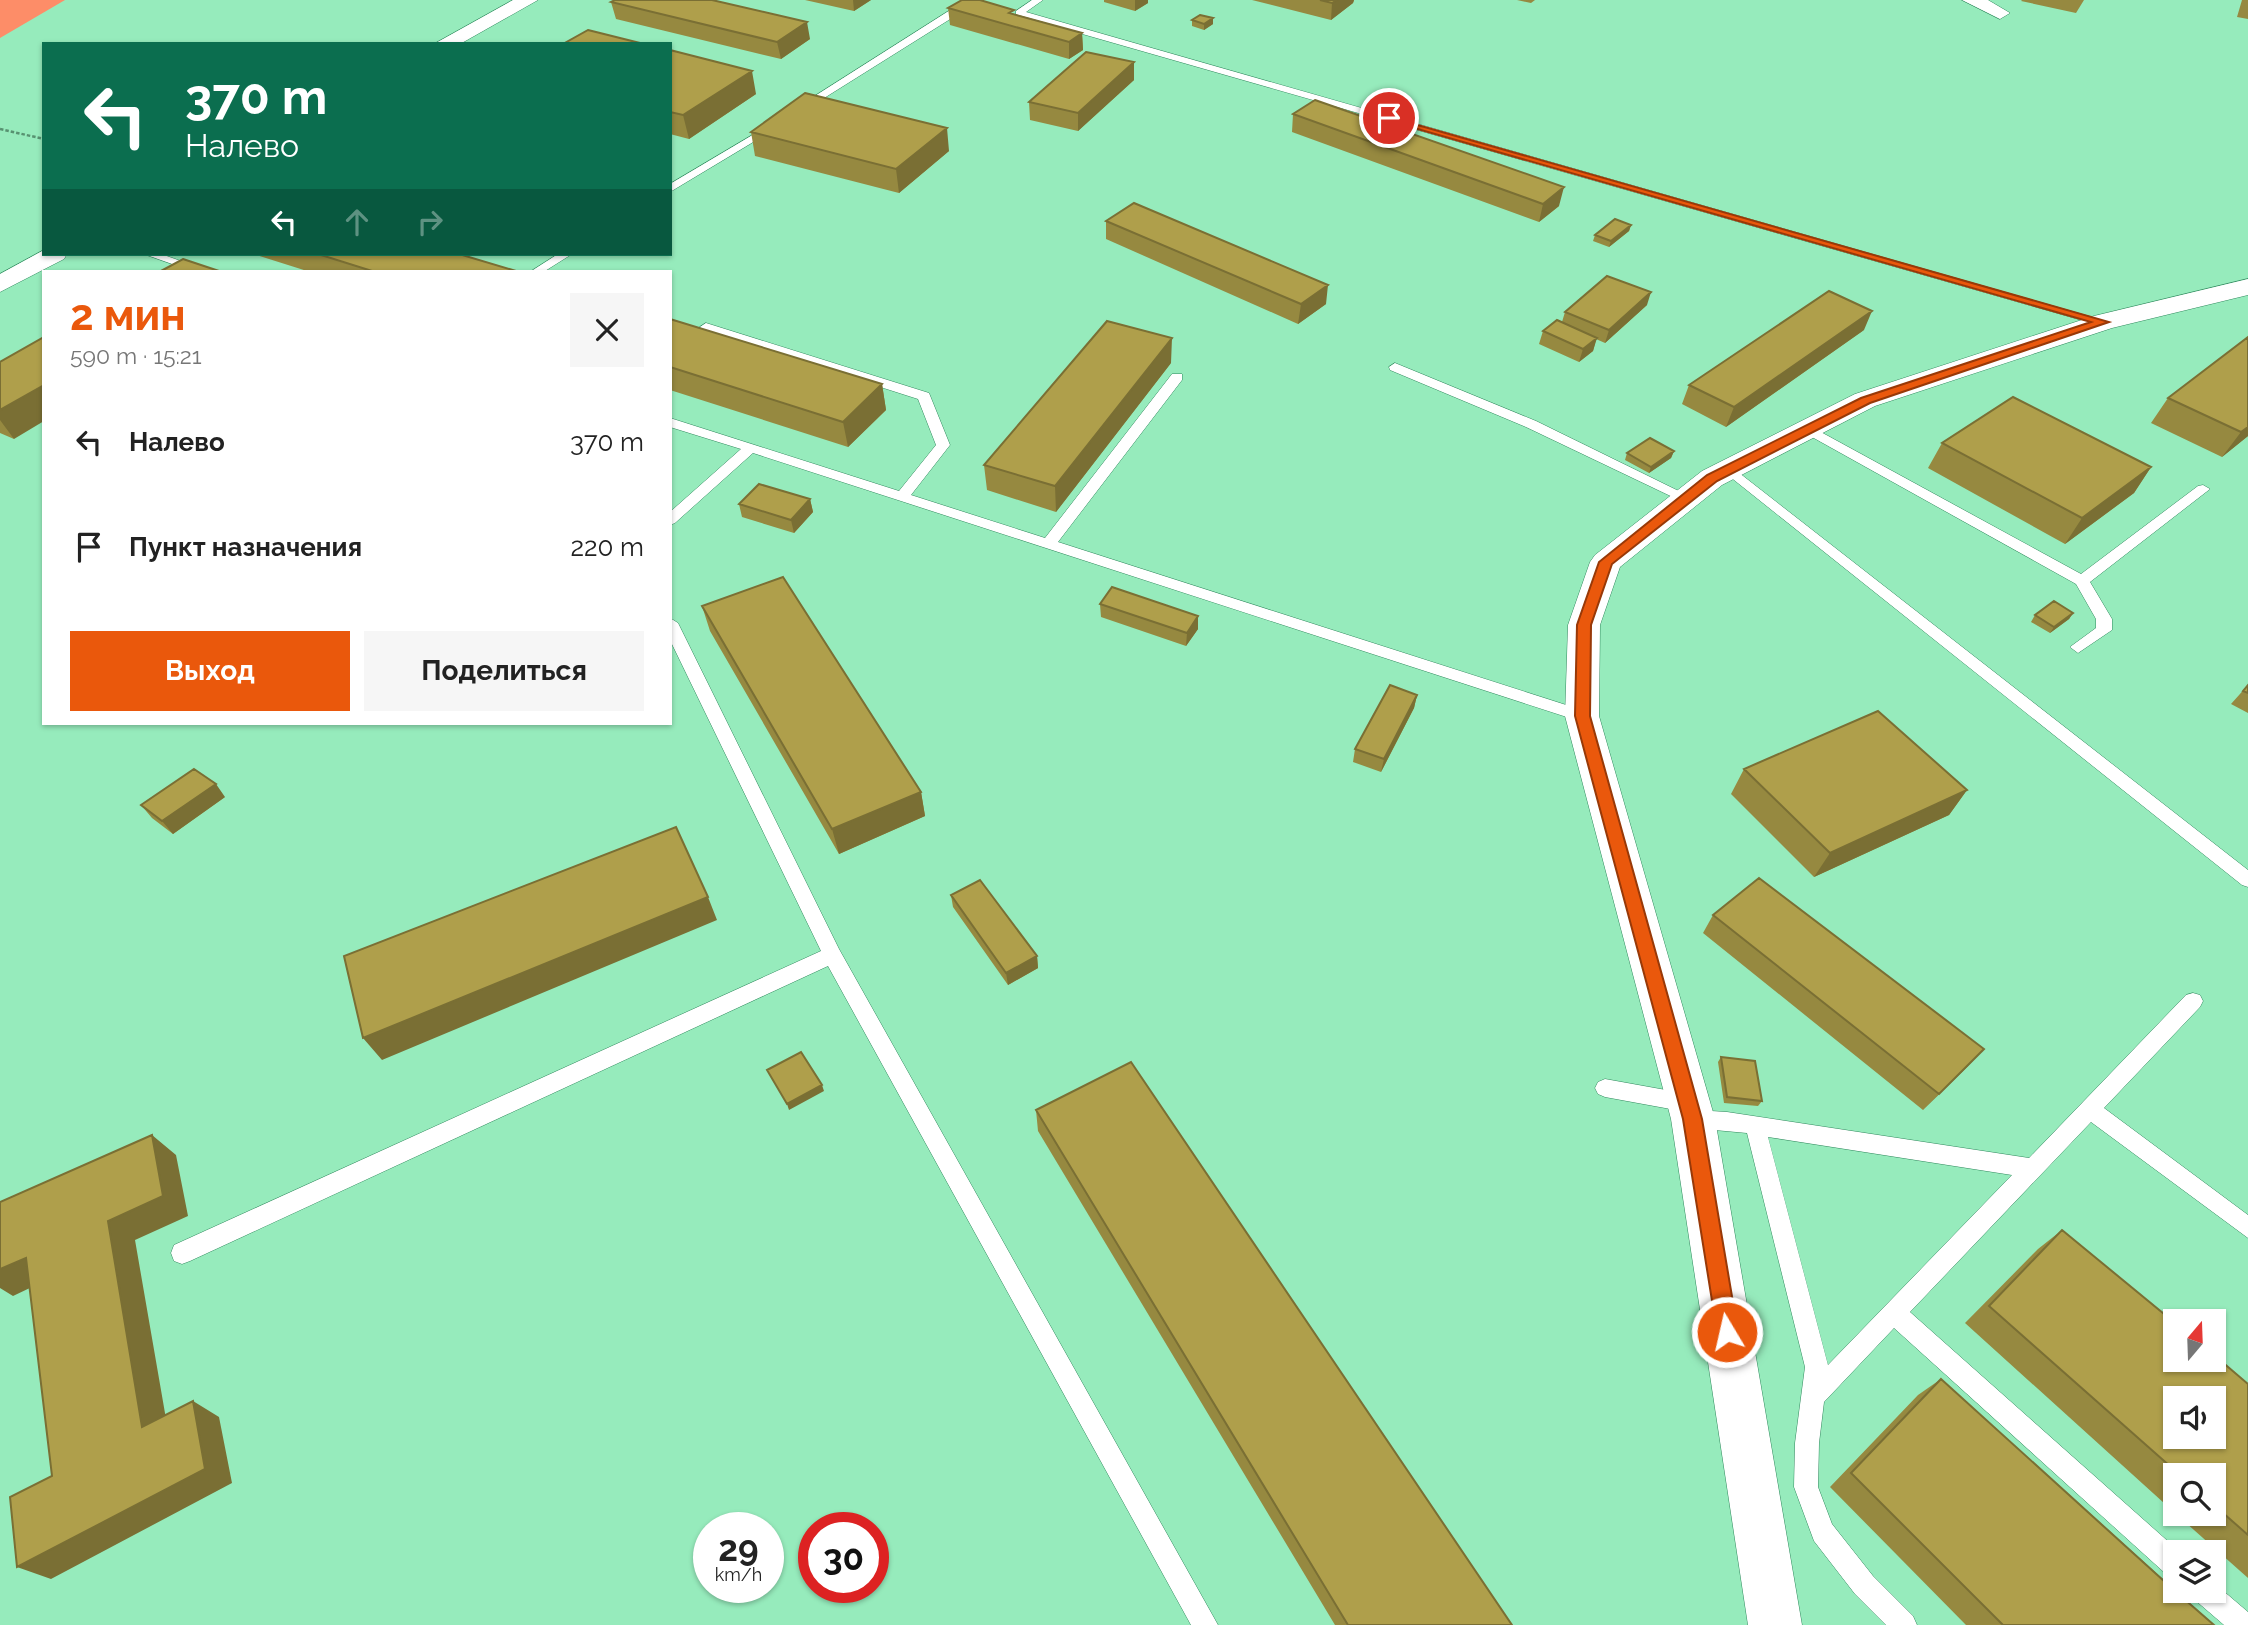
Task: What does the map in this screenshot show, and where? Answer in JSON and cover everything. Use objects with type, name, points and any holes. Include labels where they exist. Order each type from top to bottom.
[{"type":"street","points":[[448,42],[528,0]]},
{"type":"street","points":[[1972,0],[2000,13]]},
{"type":"street","points":[[0,284],[51,256]]},
{"type":"street","points":[[1774,1625],[1691,1111],[1583,716],[1584,625],[1606,562],[1712,478],[1865,400],[2103,322],[2248,287]]},
{"type":"lane","points":[[672,188],[974,1],[971,0]]},
{"type":"lane","points":[[1038,0],[1019,13],[2103,322]]},
{"type":"lane","points":[[156,256],[199,270]]},
{"type":"lane","points":[[539,270],[563,256]]},
{"type":"lane","points":[[706,327],[924,396],[943,445],[902,496]]},
{"type":"lane","points":[[1395,367],[1531,424],[1686,498]]},
{"type":"lane","points":[[1049,543],[1177,377]]},
{"type":"lane","points":[[672,423],[1583,716]]},
{"type":"lane","points":[[1808,429],[2082,581],[2104,620],[2104,630],[2078,647]]},
{"type":"lane","points":[[672,518],[751,448]]},
{"type":"lane","points":[[1728,470],[2248,880]]},
{"type":"lane","points":[[2082,581],[2203,489]]},
{"type":"lane","points":[[672,627],[832,955],[1205,1625]]},
{"type":"lane","points":[[182,1253],[832,955]]},
{"type":"lane","points":[[1812,1398],[2193,1001]]},
{"type":"lane","points":[[1605,1088],[1755,1126],[2032,1168]]},
{"type":"lane","points":[[2090,1109],[2248,1228]]},
{"type":"lane","points":[[1755,1126],[1816,1367],[1807,1443],[1806,1487],[1823,1532],[1864,1585],[1904,1625]]},
{"type":"lane","points":[[1894,1313],[2163,1554]]},
{"type":"lane","points":[[2218,1603],[2243,1625]]},
{"type":"path","points":[[0,129],[42,139]]},
{"type":"shaded area","points":[[0,0],[65,0],[0,38]]},
{"type":"building","points":[[712,0],[807,22],[777,42],[611,2]]},
{"type":"building","points":[[962,0],[980,0],[1014,10],[1009,13],[1082,33],[1069,42],[948,8]]},
{"type":"building","points":[[1200,15],[1213,18],[1204,24],[1192,20]]},
{"type":"building","points":[[588,30],[636,42],[567,42]]},
{"type":"building","points":[[672,51],[752,71],[683,115],[672,112]]},
{"type":"building","points":[[1086,52],[1134,62],[1078,113],[1029,102]]},
{"type":"building","points":[[805,93],[947,128],[896,169],[751,132]]},
{"type":"building","points":[[1315,100],[1564,187],[1543,204],[1293,114]]},
{"type":"building","points":[[1134,203],[1328,285],[1301,304],[1106,221]]},
{"type":"building","points":[[1615,219],[1631,225],[1611,241],[1595,235]]},
{"type":"building","points":[[324,256],[466,256],[513,270],[369,270]]},
{"type":"building","points":[[183,259],[216,270],[163,270]]},
{"type":"building","points":[[1607,276],[1651,292],[1609,330],[1565,312]]},
{"type":"building","points":[[1829,291],[1872,311],[1734,407],[1689,385]]},
{"type":"building","points":[[672,320],[882,384],[843,422],[672,368]]},
{"type":"building","points":[[1557,320],[1597,338],[1583,349],[1543,331]]},
{"type":"building","points":[[1107,321],[1172,338],[1055,486],[984,465]]},
{"type":"building","points":[[2248,337],[2248,427],[2241,432],[2168,398]]},
{"type":"building","points":[[42,338],[42,386],[0,410],[0,362]]},
{"type":"building","points":[[2013,397],[2151,467],[2082,518],[1942,443]]},
{"type":"building","points":[[1650,438],[1674,451],[1651,467],[1627,453]]},
{"type":"building","points":[[759,484],[810,499],[791,520],[739,504]]},
{"type":"building","points":[[783,577],[921,792],[832,829],[702,606]]},
{"type":"building","points":[[1112,587],[1198,616],[1187,633],[1100,604]]},
{"type":"building","points":[[2054,601],[2073,613],[2054,627],[2035,615]]},
{"type":"building","points":[[1390,685],[1417,695],[1384,759],[1355,749]]},
{"type":"building","points":[[1878,711],[1967,790],[1830,853],[1744,769]]},
{"type":"building","points":[[194,769],[216,784],[162,821],[141,805]]},
{"type":"building","points":[[676,827],[708,897],[363,1038],[344,956]]},
{"type":"building","points":[[1759,878],[1984,1049],[1939,1094],[1713,915]]},
{"type":"building","points":[[980,880],[1037,956],[1006,973],[951,895]]},
{"type":"building","points":[[801,1052],[822,1085],[787,1104],[767,1070]]},
{"type":"building","points":[[1721,1057],[1755,1061],[1762,1101],[1727,1097]]},
{"type":"building","points":[[1131,1062],[1512,1625],[1348,1625],[1036,1110]]},
{"type":"building","points":[[152,1135],[163,1196],[108,1221],[142,1427],[193,1401],[205,1469],[17,1567],[10,1497],[52,1476],[26,1258],[0,1269],[0,1202]]},
{"type":"building","points":[[2062,1230],[2163,1313],[2163,1372],[2226,1372],[2226,1365],[2248,1384],[2248,1535],[2226,1516],[2226,1463],[2166,1463],[1989,1306]]},
{"type":"building","points":[[1941,1379],[2163,1580],[2163,1603],[2189,1603],[2214,1625],[2003,1625],[1851,1473]]},
{"type":"route","points":[[1389,118],[2103,322],[1865,400],[1712,478],[1606,562],[1584,625],[1583,716],[1693,1119],[1727,1332]]}]
